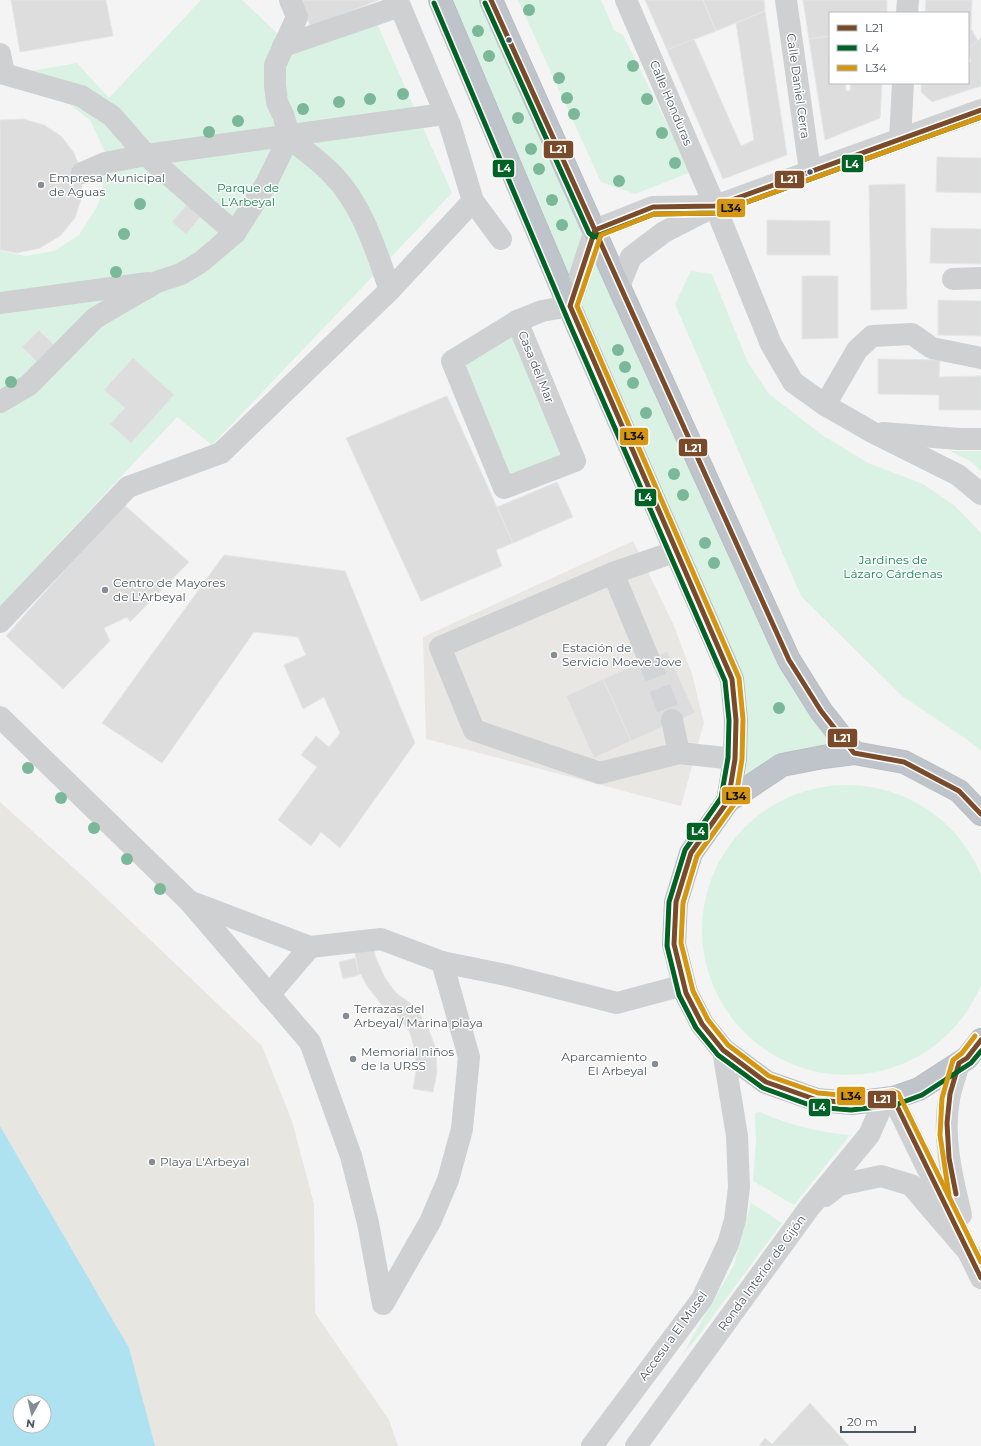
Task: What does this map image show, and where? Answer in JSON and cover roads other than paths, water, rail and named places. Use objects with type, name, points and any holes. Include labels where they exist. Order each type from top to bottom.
[{"type":"highway","points":[[440,0],[570,306],[732,679],[736,720],[735,759],[728,802]]},
{"type":"highway","points":[[491,0],[789,660],[821,711],[854,753]]},
{"type":"highway","points":[[728,802],[782,765],[823,756],[854,753],[904,762],[959,791],[981,814]]},
{"type":"highway","name":"Accesu a El Musel","points":[[728,802],[691,853],[676,902],[674,944],[686,993],[702,1024],[723,1050],[766,1082],[817,1100],[852,1103],[889,1099],[919,1089],[967,1058],[981,1040]]},
{"type":"street","name":"Calle Honduras","points":[[626,0],[715,206],[771,344],[794,382],[825,405],[872,432],[958,475],[981,494]]},
{"type":"street","name":"Calle Daniel Cerra","points":[[786,0],[810,171]]},
{"type":"street","points":[[907,12],[908,0]]},
{"type":"street","points":[[284,46],[400,6],[450,126],[473,201],[501,239]]},
{"type":"street","points":[[293,8],[306,38]]},
{"type":"street","points":[[293,8],[284,46],[276,65],[275,85],[277,102],[284,117],[289,137],[333,175],[356,206],[376,251],[390,290]]},
{"type":"street","points":[[2,64],[81,96],[112,116],[146,156],[235,233]]},
{"type":"street","points":[[900,139],[903,84]]},
{"type":"street","points":[[619,286],[631,257],[664,232],[715,206],[981,110]]},
{"type":"street","points":[[82,173],[105,163],[146,156],[444,114]]},
{"type":"street","points":[[0,402],[29,385],[96,318],[158,282],[181,274],[201,262],[235,233],[266,184],[289,137]]},
{"type":"street","points":[[0,622],[128,487],[221,453],[353,338],[390,290],[473,201]]},
{"type":"street","points":[[517,321],[542,311],[570,306],[595,230],[653,207],[715,206]]},
{"type":"street","points":[[953,279],[981,278]]},
{"type":"street","points":[[0,303],[158,282]]},
{"type":"street","name":"Casa del Mar","points":[[517,321],[575,461],[504,488],[452,361],[517,321]]},
{"type":"street","points":[[825,405],[857,350],[872,336],[912,334],[932,348],[981,358]]},
{"type":"street","points":[[872,432],[959,439],[981,438]]},
{"type":"street","points":[[676,551],[613,573],[440,647],[474,730],[600,773],[679,753],[735,759]]},
{"type":"street","points":[[613,573],[648,657]]},
{"type":"street","points":[[0,717],[189,902],[310,1042],[351,1156],[368,1223],[383,1304],[430,1222],[448,1180],[462,1129],[469,1057],[442,962]]},
{"type":"street","points":[[672,720],[679,753]]},
{"type":"street","points":[[189,902],[310,947],[381,939],[442,962],[506,975],[617,1002],[684,985]]},
{"type":"street","points":[[269,995],[310,947]]},
{"type":"street","name":"Accesu a El Musel","points":[[592,1446],[702,1299],[728,1244],[735,1220],[739,1188],[737,1136],[723,1050]]},
{"type":"street","points":[[959,1063],[949,1098],[946,1127],[951,1173],[971,1255]]},
{"type":"street","points":[[889,1099],[971,1255],[981,1278]]},
{"type":"street","name":"Ronda Interior de Gijón","points":[[636,1446],[809,1208],[869,1135],[889,1099]]},
{"type":"street","points":[[809,1208],[839,1185],[881,1176],[911,1185],[971,1255]]},
{"type":"water","points":[[0,1126],[129,1348],[155,1446],[0,1446]]},
{"type":"tunnel","points":[[648,657],[672,720]]},
{"type":"place","name":"Empresa Municipal de Aguas","points":[[41,185]]},
{"type":"place","name":"Centro de Mayores de L'Arbeyal","points":[[105,590]]},
{"type":"place","name":"Estación de Servicio Moeve Jove","points":[[554,655]]},
{"type":"place","name":"Terrazas del Arbeyal/ Marina playa","points":[[346,1016]]},
{"type":"place","name":"Memorial niños de la URSS","points":[[353,1059]]},
{"type":"place","name":"Aparcamiento El Arbeyal","points":[[655,1064]]},
{"type":"place","name":"Playa L'Arbeyal","points":[[152,1162]]},
{"type":"park label","name":"Parque de L'Arbeyal","points":[[248,195]]},
{"type":"park label","name":"Jardines de Lázaro Cárdenas","points":[[893,567]]}]
